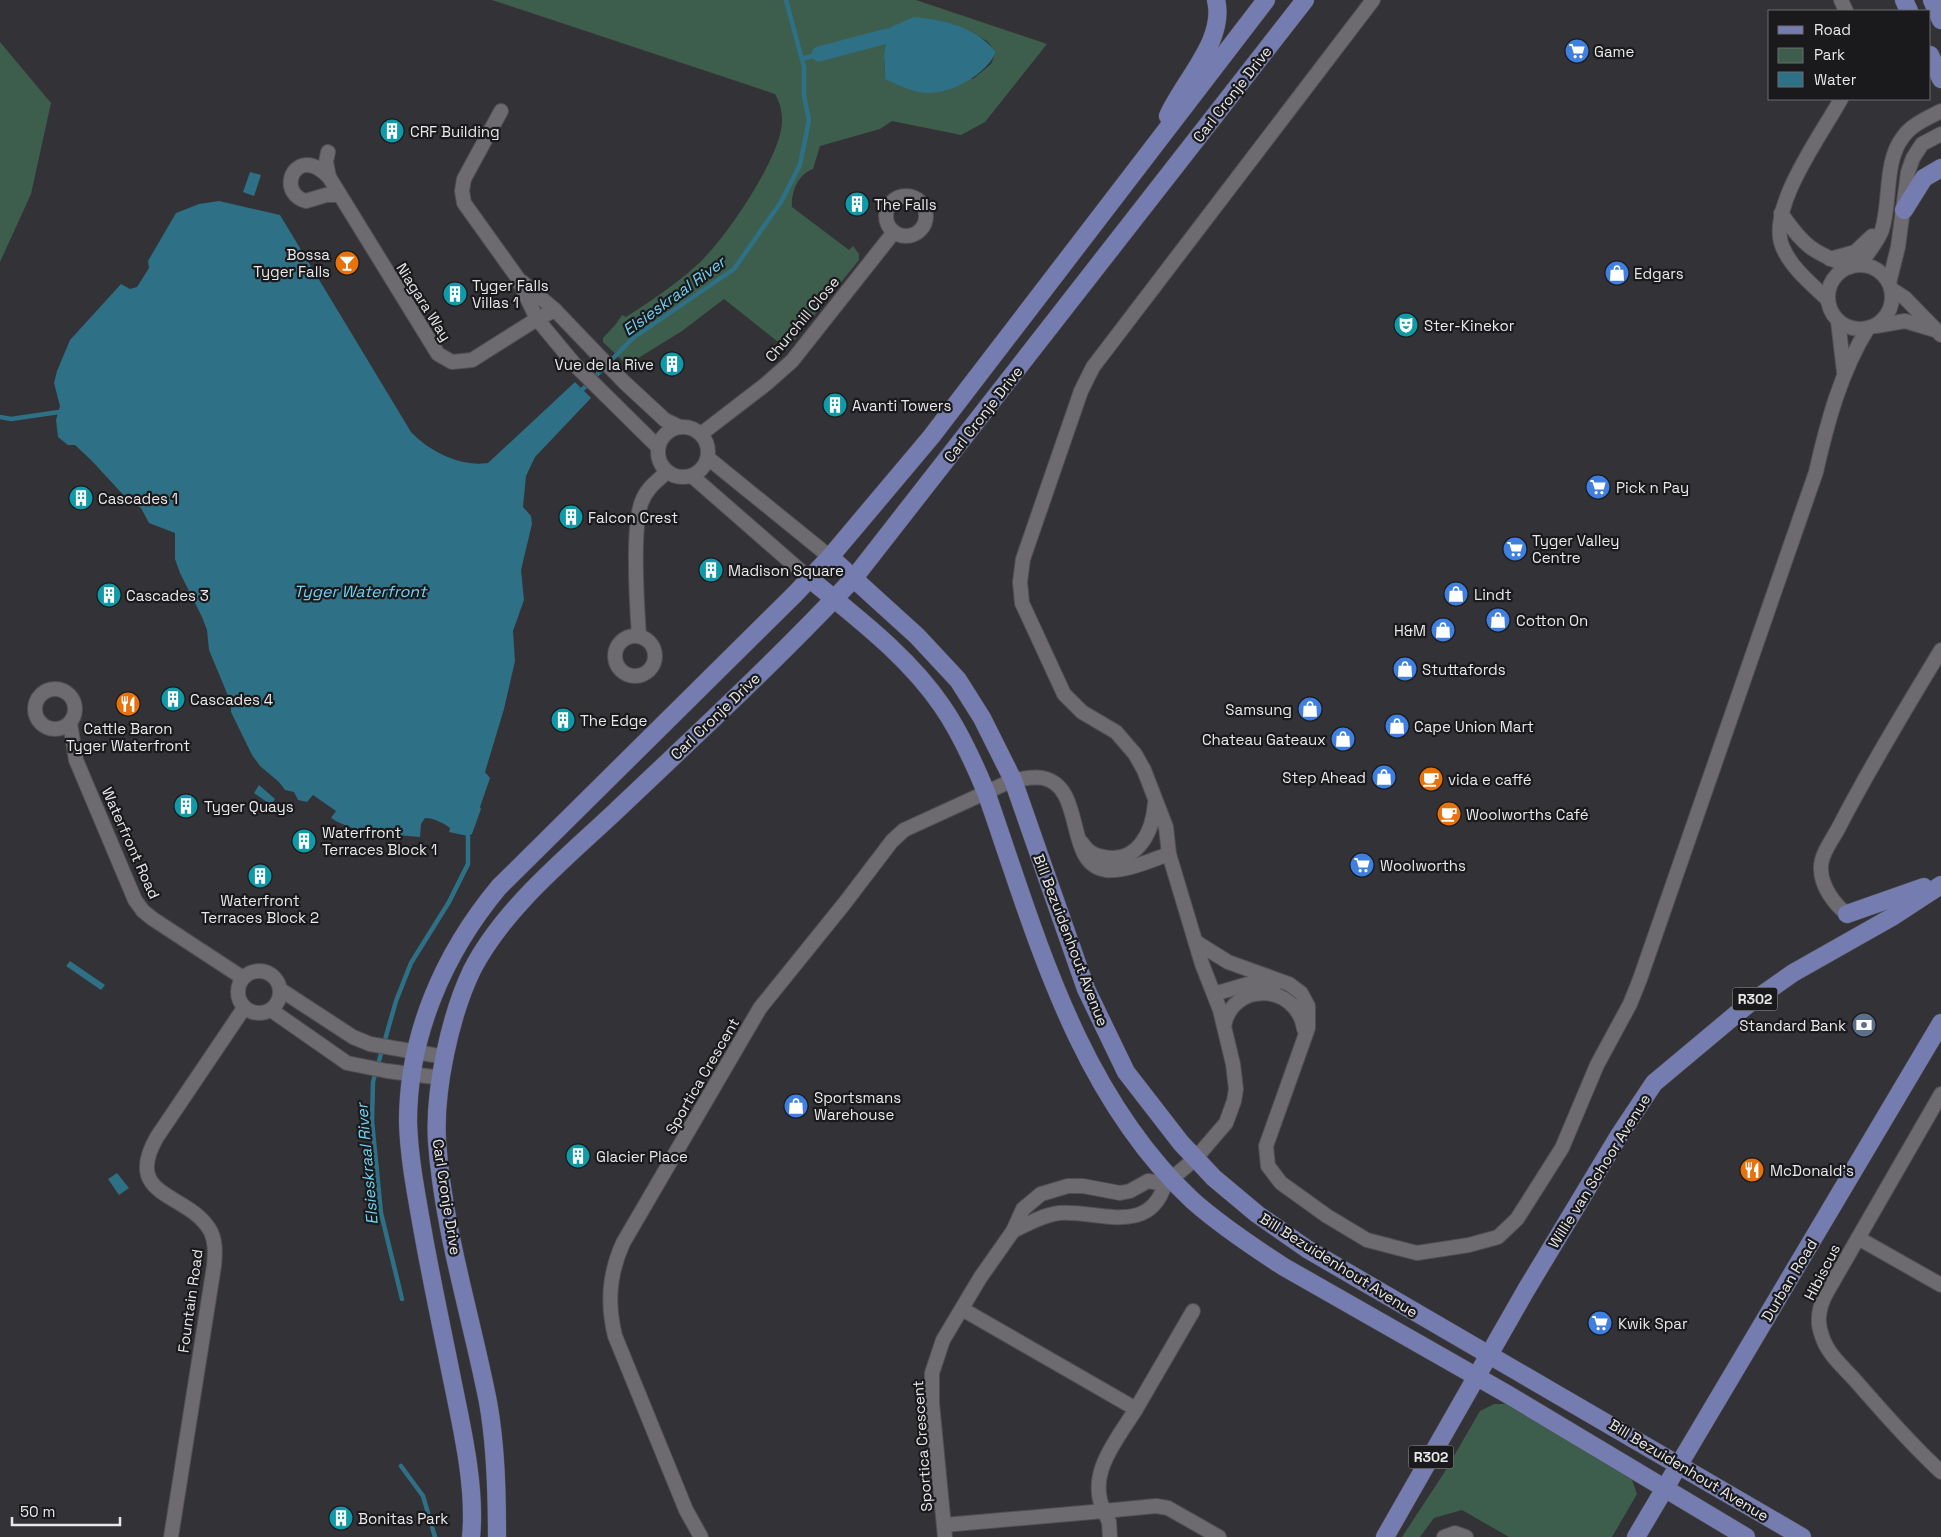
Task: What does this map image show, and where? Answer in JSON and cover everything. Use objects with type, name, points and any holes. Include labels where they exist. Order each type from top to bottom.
[{"type":"main road","points":[[1157,144],[1175,100],[1216,32],[1219,21],[1216,0]]},
{"type":"main road","name":"Carl Cronje Drive","points":[[471,1537],[468,1474],[459,1417],[421,1222],[409,1140],[409,1108],[416,1053],[426,1014],[446,966],[467,928],[492,894],[830,557],[931,436],[1266,0]]},
{"type":"main road","name":"Carl Cronje Drive","points":[[498,1537],[497,1472],[488,1403],[462,1290],[437,1140],[445,1057],[462,994],[473,969],[510,916],[538,885],[854,578],[1304,0]]},
{"type":"main road","points":[[1932,0],[1941,20]]},
{"type":"main road","points":[[1931,58],[1941,80]]},
{"type":"main road","points":[[1904,210],[1924,178],[1941,168]]},
{"type":"main road","name":"Bill Bezuidenhout Avenue","points":[[830,557],[918,636],[958,680],[982,718],[1013,780],[1067,940],[1106,1033],[1126,1072],[1195,1159],[1226,1190],[1287,1236],[1429,1321],[1490,1354],[1680,1464],[1802,1537]]},
{"type":"main road","name":"Bill Bezuidenhout Avenue","points":[[810,579],[879,636],[942,706],[986,792],[1043,955],[1075,1034],[1117,1110],[1169,1181],[1255,1248],[1746,1537]]},
{"type":"main road","points":[[1846,914],[1941,880]]},
{"type":"main road","name":"Willie van Schoor Avenue","points":[[1385,1537],[1476,1377],[1620,1134],[1654,1083],[1746,1006],[1793,973],[1892,917],[1941,884]]},
{"type":"main road","name":"Durban Road","points":[[1636,1537],[1941,1023]]},
{"type":"street","points":[[1012,1231],[1046,1215],[1058,1213],[1074,1213],[1105,1218],[1123,1218],[1139,1214],[1161,1198],[1169,1181],[1195,1159],[1220,1133],[1234,1101],[1235,1076],[1214,994],[1169,854],[1166,827],[1155,803],[1144,770],[1126,742],[1105,725],[1082,712],[1064,694],[1022,602],[1020,582],[1023,559],[1081,391],[1093,367],[1373,0]]},
{"type":"street","points":[[1840,100],[1790,190],[1781,213],[1779,234],[1783,249],[1798,269],[1828,300],[1832,312],[1838,321],[1849,328],[1871,327],[1905,321],[1938,333]]},
{"type":"street","points":[[1828,300],[1833,281],[1843,270],[1855,266],[1878,238],[1887,201],[1893,162],[1902,138],[1916,125],[1941,110]]},
{"type":"street","points":[[501,111],[464,179],[462,197],[466,208],[516,277],[537,318],[576,366],[658,446]]},
{"type":"street","points":[[1196,942],[1228,962],[1295,988],[1308,1006],[1309,1020],[1266,1146],[1268,1166],[1276,1178],[1349,1230],[1375,1242],[1403,1250],[1417,1253],[1436,1251],[1493,1239],[1505,1233],[1524,1209],[1562,1148],[1597,1065],[1640,979],[1813,481],[1824,434],[1844,376],[1857,346],[1871,327],[1884,319],[1890,309],[1890,286],[1904,210],[1908,172],[1913,158],[1922,144],[1941,134]]},
{"type":"street","name":"Niagara Way","points":[[328,152],[326,162],[329,177]]},
{"type":"street","name":"Niagara Way","points":[[340,195],[326,195],[306,200],[296,196],[290,185],[292,174],[301,166],[307,165],[318,168],[329,177],[340,195],[433,349],[445,359],[459,363],[472,360],[537,318],[555,310]]},
{"type":"street","points":[[1830,259],[1855,252],[1868,242],[1876,229],[1887,201]]},
{"type":"street","points":[[1781,213],[1806,246],[1821,256],[1879,272],[1890,286],[1905,298],[1938,333]]},
{"type":"street","name":"Churchill Close","points":[[701,434],[766,384],[792,360],[894,232]]},
{"type":"street","points":[[516,277],[555,310],[592,350],[665,420],[680,427]]},
{"type":"street","points":[[1838,321],[1844,376]]},
{"type":"street","points":[[680,427],[688,427],[701,434],[706,441],[708,458],[699,472],[683,478],[667,472],[659,460],[658,446],[666,433],[680,427]]},
{"type":"street","points":[[708,458],[830,557]]},
{"type":"street","points":[[638,636],[637,527],[640,508],[648,488],[667,472]]},
{"type":"street","points":[[692,476],[810,579]]},
{"type":"street","points":[[1846,914],[1834,900],[1825,884],[1821,868],[1824,856],[1859,788],[1941,650]]},
{"type":"street","name":"Waterfront Road","points":[[76,760],[70,723],[76,710],[72,697],[60,689],[47,690],[37,698],[35,711],[40,723],[54,730],[76,760],[135,900],[143,910],[243,978]]},
{"type":"street","points":[[54,730],[70,723]]},
{"type":"street","name":"Sportica Crescent","points":[[701,1537],[686,1510],[615,1336],[610,1295],[612,1273],[618,1254],[760,1008],[892,841],[904,830],[917,822],[1013,780],[1032,777],[1044,778],[1061,788],[1066,796],[1087,860],[1104,870],[1118,869],[1169,854]]},
{"type":"street","points":[[1079,838],[1084,846],[1098,856],[1114,858],[1129,855],[1136,851],[1146,838],[1153,821],[1155,803]]},
{"type":"street","points":[[281,990],[278,1003],[271,1010],[256,1014],[244,1008],[238,996],[238,990],[243,978],[255,971],[268,972],[275,977],[281,990],[334,1026],[370,1044],[445,1057]]},
{"type":"street","points":[[1214,994],[1255,982],[1266,982],[1280,989],[1299,1012],[1304,1034]]},
{"type":"street","points":[[1224,1032],[1228,1014],[1242,999],[1258,994],[1269,994],[1288,1000]]},
{"type":"street","name":"Fountain Road","points":[[171,1537],[214,1266],[215,1247],[208,1227],[154,1185],[146,1172],[146,1165],[150,1150],[157,1137],[244,1008]]},
{"type":"street","points":[[271,1010],[347,1063],[387,1071],[442,1078]]},
{"type":"street","name":"Hibiscus","points":[[1941,1094],[1822,1301],[1819,1320],[1822,1337],[1830,1352],[1883,1413],[1941,1472]]},
{"type":"street","name":"Sportica Crescent","points":[[945,1531],[931,1388],[939,1351],[962,1309],[1012,1231],[1016,1219],[1032,1200],[1054,1189],[1083,1186],[1120,1192],[1130,1191],[1148,1181],[1169,1181]]},
{"type":"street","points":[[1858,1238],[1941,1285]]},
{"type":"street","points":[[962,1309],[1136,1409]]},
{"type":"street","points":[[1110,1537],[1109,1522],[1098,1500],[1100,1472],[1193,1311]]},
{"type":"street","points":[[945,1531],[1156,1506],[1168,1508],[1219,1537]]},
{"type":"street","points":[[1446,1536],[1455,1533],[1466,1537]]},
{"type":"green space","points":[[492,0],[916,0],[1047,44],[985,122],[961,135],[892,121],[880,129],[820,146],[813,169],[803,175],[796,184],[792,207],[849,250],[853,246],[859,254],[859,260],[787,349],[724,299],[682,331],[627,365],[603,342],[603,338],[622,315],[626,317],[645,305],[697,265],[708,254],[746,204],[775,149],[781,129],[781,108],[775,94]],"holes":[[[889,28],[963,28],[987,41],[996,52],[991,64],[973,79],[885,79],[884,53]]]},
{"type":"green space","points":[[0,42],[51,103],[31,194],[0,262]]},
{"type":"green space","points":[[1494,1404],[1506,1404],[1631,1477],[1637,1494],[1612,1537],[1509,1537],[1462,1510],[1434,1518],[1420,1537],[1402,1537],[1444,1473],[1480,1411]]},
{"type":"water","points":[[914,17],[937,20],[959,26],[979,36],[996,52],[992,60],[977,74],[949,90],[923,93],[901,86],[885,79],[884,53],[889,28]]},
{"type":"water","points":[[250,172],[261,175],[254,196],[243,192]]},
{"type":"water","name":"Tyger Waterfront","points":[[219,201],[280,215],[411,432],[427,446],[446,457],[467,463],[488,463],[575,382],[591,398],[535,457],[526,476],[523,507],[531,516],[532,524],[521,570],[524,600],[513,631],[515,661],[504,709],[485,772],[490,778],[472,834],[468,836],[449,832],[450,828],[445,824],[425,818],[421,824],[420,837],[374,833],[352,828],[331,818],[336,811],[313,795],[307,802],[298,800],[294,792],[285,790],[279,782],[260,766],[252,755],[231,712],[231,703],[209,650],[207,630],[180,573],[175,559],[175,533],[149,523],[141,508],[128,500],[92,461],[75,445],[68,445],[58,437],[56,420],[60,406],[54,383],[70,340],[121,284],[130,289],[137,287],[149,268],[148,261],[176,213],[199,204]]},
{"type":"water","points":[[259,785],[275,799],[271,805],[254,793]]},
{"type":"water","points":[[70,961],[105,985],[101,990],[66,966]]},
{"type":"water","points":[[117,1173],[129,1188],[119,1195],[108,1179]]},
{"type":"waterway","name":"Elsieskraal River","points":[[579,393],[633,338],[734,269],[781,202],[800,165],[809,120],[804,96],[804,67],[786,0]]},
{"type":"waterway","points":[[819,54],[887,36]]},
{"type":"waterway","points":[[802,59],[819,54]]},
{"type":"waterway","points":[[0,417],[11,419],[59,412]]},
{"type":"waterway","name":"Elsieskraal River","points":[[402,1299],[381,1213],[372,1121],[373,1082],[396,1001],[411,963],[449,902],[468,864],[468,836]]},
{"type":"waterway","name":"Elsieskraal River","points":[[401,1466],[423,1496],[435,1537]]},
{"type":"place","name":"Game","points":[[1577,51]]},
{"type":"place","name":"CRF Building","points":[[392,131]]},
{"type":"place","name":"The Falls","points":[[857,204]]},
{"type":"place","name":"Bossa Tyger Falls","points":[[347,263]]},
{"type":"place","name":"Edgars","points":[[1617,273]]},
{"type":"place","name":"Tyger Falls Villas 1","points":[[455,294]]},
{"type":"place","name":"Ster-Kinekor","points":[[1406,325]]},
{"type":"place","name":"Vue de la Rive","points":[[672,364]]},
{"type":"place","name":"Avanti Towers","points":[[835,405]]},
{"type":"place","name":"Pick n Pay","points":[[1598,487]]},
{"type":"place","name":"Cascades 1","points":[[81,498]]},
{"type":"place","name":"Falcon Crest","points":[[571,517]]},
{"type":"place","name":"Tyger Valley Centre","points":[[1515,549]]},
{"type":"place","name":"Madison Square","points":[[711,570]]},
{"type":"place","name":"Lindt","points":[[1456,594]]},
{"type":"place","name":"Cascades 3","points":[[109,595]]},
{"type":"place","name":"Cotton On","points":[[1498,620]]},
{"type":"place","name":"H&M","points":[[1443,630]]},
{"type":"place","name":"Stuttafords","points":[[1405,669]]},
{"type":"place","name":"Cascades 4","points":[[173,699]]},
{"type":"place","name":"Cattle Baron Tyger Waterfront","points":[[128,704]]},
{"type":"place","name":"Samsung","points":[[1310,709]]},
{"type":"place","name":"The Edge","points":[[563,720]]},
{"type":"place","name":"Cape Union Mart","points":[[1397,726]]},
{"type":"place","name":"Chateau Gateaux","points":[[1343,739]]},
{"type":"place","name":"Step Ahead","points":[[1384,777]]},
{"type":"place","name":"vida e caffé","points":[[1431,779]]},
{"type":"place","name":"Tyger Quays","points":[[186,806]]},
{"type":"place","name":"Woolworths Café","points":[[1449,814]]},
{"type":"place","name":"Waterfront Terraces Block 1","points":[[304,841]]},
{"type":"place","name":"Woolworths","points":[[1362,865]]},
{"type":"place","name":"Waterfront Terraces Block 2","points":[[260,876]]},
{"type":"place","name":"Standard Bank","points":[[1864,1025]]},
{"type":"place","name":"Sportsmans Warehouse","points":[[796,1106]]},
{"type":"place","name":"Glacier Place","points":[[578,1156]]},
{"type":"place","name":"McDonald's","points":[[1752,1170]]},
{"type":"place","name":"Kwik Spar","points":[[1600,1323]]},
{"type":"place","name":"Bonitas Park","points":[[341,1518]]}]
